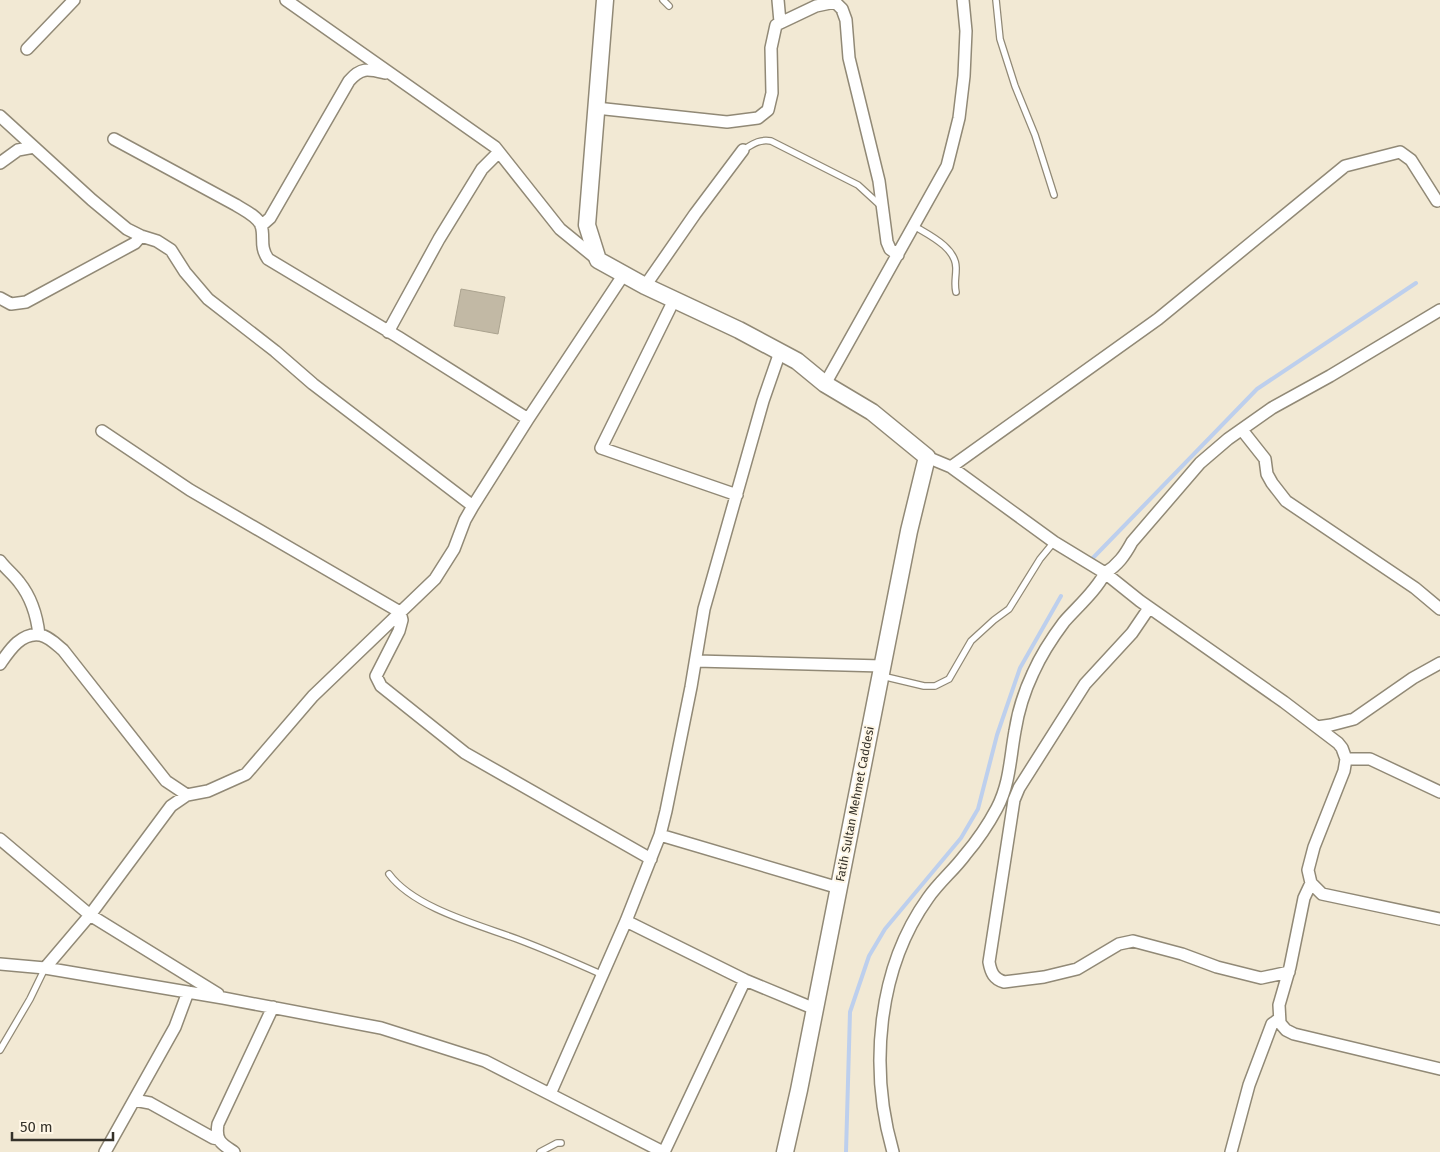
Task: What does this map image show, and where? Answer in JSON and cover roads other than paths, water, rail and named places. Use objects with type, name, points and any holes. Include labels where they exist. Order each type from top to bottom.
[{"type":"street","points":[[27,49],[74,0]]},
{"type":"street","points":[[286,0],[495,147],[560,229],[598,260],[645,286],[739,330],[797,361],[825,384],[872,412],[927,457],[951,467],[1054,542],[1105,573],[1149,608],[1338,743],[1346,759],[1344,771],[1314,847],[1308,870],[1311,884],[1322,894],[1440,919]]},
{"type":"street","points":[[598,260],[586,225],[605,0]]},
{"type":"street","points":[[778,0],[780,22]]},
{"type":"street","points":[[825,384],[947,166],[959,118],[964,76],[966,31],[963,0]]},
{"type":"street","points":[[596,108],[727,122],[758,118],[768,110],[772,93],[771,48],[774,28],[780,22],[828,2],[835,2],[842,9],[846,20],[853,81],[879,181],[887,242],[890,249],[898,255]]},
{"type":"street","points":[[261,226],[268,222],[354,75],[359,71],[368,70],[392,74]]},
{"type":"street","points":[[0,116],[92,200],[134,233],[164,245],[176,257],[185,272],[208,299],[314,384],[473,506]]},
{"type":"street","points":[[114,139],[236,205],[254,217],[261,226],[264,254],[268,259],[528,419]]},
{"type":"street","points":[[0,162],[18,150],[34,147]]},
{"type":"street","points":[[645,286],[695,214],[743,150]]},
{"type":"street","points":[[388,332],[443,232],[482,170],[499,152]]},
{"type":"street","points":[[951,467],[1158,319],[1345,166],[1400,152],[1411,160],[1437,201]]},
{"type":"street","points":[[0,298],[11,304],[26,302],[135,244],[141,236]]},
{"type":"street","points":[[45,968],[90,915],[171,806],[187,795],[208,791],[246,774],[313,696],[435,579],[454,549],[465,520],[473,506],[624,274]]},
{"type":"street","points":[[674,300],[601,448],[736,495]]},
{"type":"street","points":[[892,1152],[882,1106],[880,1051],[889,987],[901,946],[924,903],[966,855],[997,808],[1007,782],[1017,720],[1032,674],[1052,638],[1100,582],[1105,573],[1114,567],[1126,554],[1132,542],[1200,463],[1272,408],[1330,376],[1440,310]]},
{"type":"street","points":[[550,1094],[626,921],[660,835],[696,660],[704,610],[763,401],[780,352]]},
{"type":"street","points":[[1242,430],[1265,459],[1267,474],[1286,501],[1414,588],[1440,609]]},
{"type":"street","points":[[102,431],[190,490],[400,612],[402,620],[399,631],[376,676],[381,686],[465,753],[651,859]]},
{"type":"street","name":"Fatih Sultan Mehmet Caddesi","points":[[785,1152],[909,531],[927,457]]},
{"type":"street","points":[[0,561],[20,583],[27,594],[36,614],[40,635]]},
{"type":"street","points":[[1149,608],[1132,633],[1085,684],[1019,788],[1014,800],[989,962],[992,974],[998,980],[1004,982],[1044,977],[1077,969],[1119,944],[1133,941],[1182,954],[1217,967],[1261,978],[1289,972]]},
{"type":"street","points":[[0,664],[11,647],[25,637],[40,635],[48,638],[63,650],[166,781],[187,795]]},
{"type":"street","points":[[696,660],[881,671]]},
{"type":"street","points":[[1317,727],[1354,719],[1405,683],[1440,663]]},
{"type":"street","points":[[1346,759],[1361,758],[1375,761],[1394,772],[1440,792]]},
{"type":"street","points":[[660,835],[839,888]]},
{"type":"street","points":[[0,839],[90,915],[223,998]]},
{"type":"street","points":[[1311,884],[1304,898],[1289,972],[1279,1004],[1279,1019],[1286,1030],[1294,1034],[1440,1069]]},
{"type":"street","points":[[626,921],[745,980],[815,1009]]},
{"type":"street","points":[[0,964],[45,968],[188,992],[381,1028],[485,1062],[664,1152],[745,980]]},
{"type":"street","points":[[106,1152],[175,1027],[188,992]]},
{"type":"street","points":[[218,1139],[218,1124],[273,1007]]},
{"type":"street","points":[[1231,1152],[1249,1085],[1272,1024],[1279,1019]]},
{"type":"street","points":[[134,1100],[150,1103],[218,1139],[234,1152]]},
{"type":"lane","points":[[663,0],[669,6]]},
{"type":"lane","points":[[996,0],[1000,39],[1035,135],[1054,195]]},
{"type":"lane","points":[[743,150],[756,142],[771,141],[858,185],[883,208]]},
{"type":"lane","points":[[914,226],[932,236],[949,251],[955,260],[954,284],[956,292]]},
{"type":"lane","points":[[881,671],[924,686],[935,686],[949,679],[971,641],[1010,608],[1040,559],[1054,542]]},
{"type":"lane","points":[[389,874],[400,888],[468,923],[553,953],[603,975]]},
{"type":"lane","points":[[0,1050],[26,1006],[45,968]]},
{"type":"lane","points":[[540,1152],[557,1142],[561,1143]]},
{"type":"waterway","points":[[1089,562],[1257,389],[1416,283]]},
{"type":"waterway","points":[[846,1152],[850,1012],[869,956],[885,929],[961,838],[978,809],[997,735],[1020,668],[1061,596]]}]
